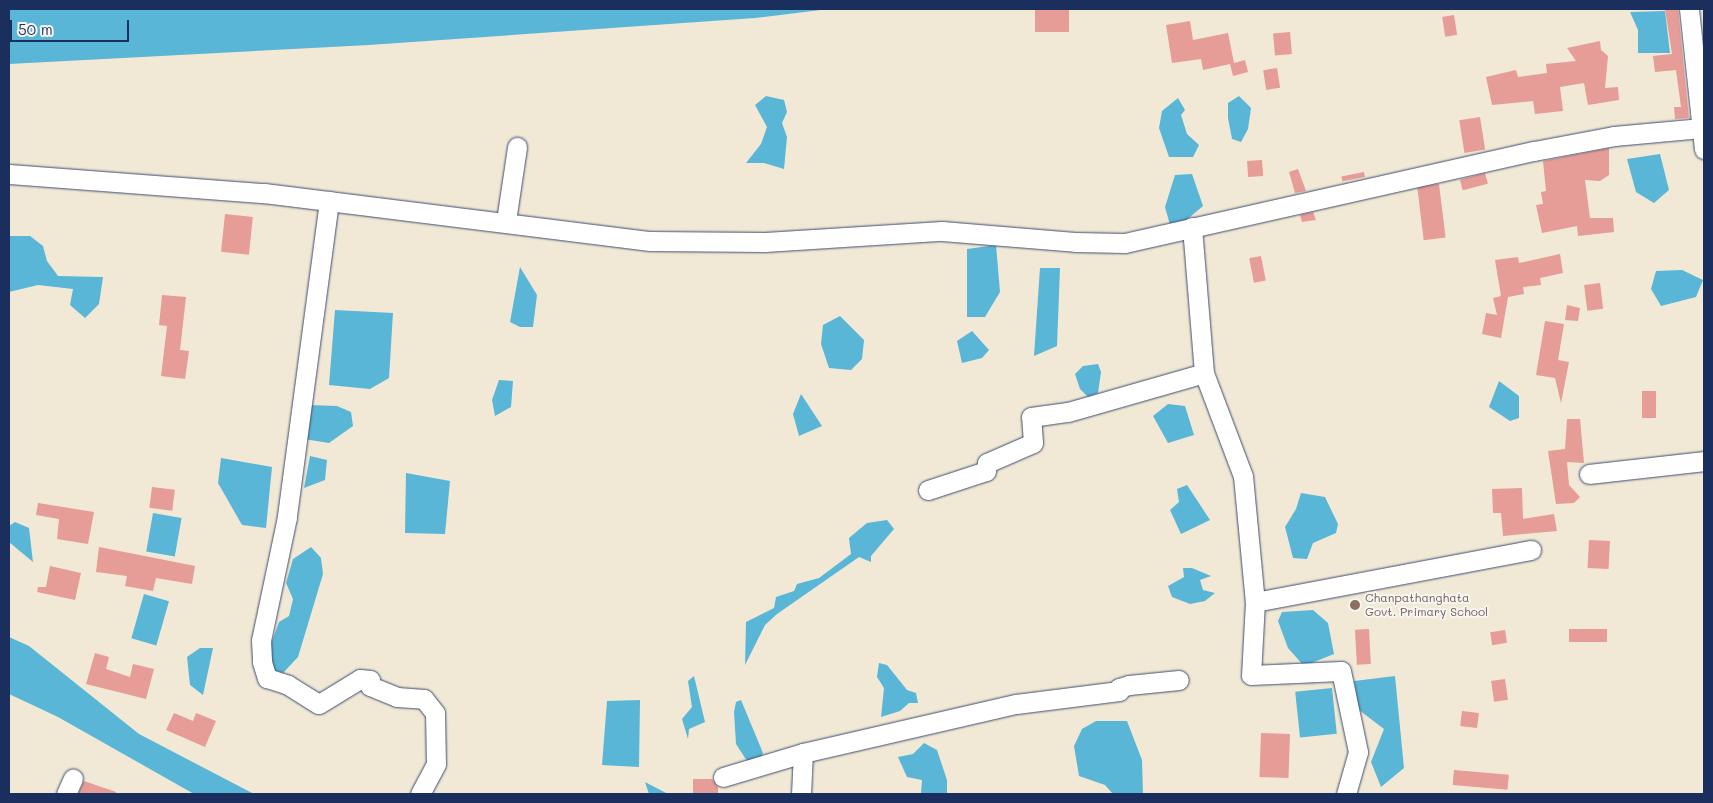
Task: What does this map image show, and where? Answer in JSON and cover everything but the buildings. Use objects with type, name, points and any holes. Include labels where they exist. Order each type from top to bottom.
[{"type":"street","points":[[1689,9],[1704,149]]},
{"type":"street","points":[[9,174],[329,201],[650,241],[765,242],[942,232],[1075,242],[1125,243],[1543,150],[1614,136],[1702,128]]},
{"type":"street","points":[[506,222],[517,147]]},
{"type":"street","points":[[329,201],[287,517],[261,640],[262,662],[267,678],[288,685],[319,704],[360,679],[370,680],[370,686],[397,697],[424,699],[435,713],[436,764],[420,794]]},
{"type":"street","points":[[1192,227],[1204,373],[1242,476],[1255,602],[1251,674],[1341,671],[1358,752],[1346,794]]},
{"type":"street","points":[[928,490],[986,471],[987,463],[1034,443],[1031,417],[1068,412],[1204,373]]},
{"type":"street","points":[[1589,474],[1704,461]]},
{"type":"street","points":[[1255,602],[1531,550]]},
{"type":"street","points":[[723,777],[803,753],[1016,704],[1119,691],[1119,688],[1129,685],[1149,682],[1178,680]]},
{"type":"street","points":[[800,794],[803,753]]},
{"type":"water","points":[[9,9],[829,9],[755,18],[369,45],[9,64]]},
{"type":"water","points":[[1665,11],[1670,53],[1638,53],[1638,30],[1630,12]]},
{"type":"water","points":[[766,96],[784,100],[787,112],[782,123],[787,137],[784,169],[764,163],[746,163],[761,144],[767,127],[755,105]]},
{"type":"water","points":[[1239,96],[1251,108],[1248,129],[1241,142],[1232,139],[1228,118],[1228,103]]},
{"type":"water","points":[[1178,98],[1185,110],[1181,115],[1187,134],[1199,145],[1193,157],[1169,157],[1159,128],[1162,111]]},
{"type":"water","points":[[1660,154],[1669,190],[1654,203],[1636,192],[1627,159]]},
{"type":"water","points":[[1192,174],[1203,206],[1172,232],[1165,207],[1175,175]]},
{"type":"water","points":[[9,236],[30,236],[43,246],[47,261],[58,276],[103,277],[99,304],[85,318],[70,305],[73,289],[38,285],[9,292]]},
{"type":"water","points":[[996,245],[1000,292],[985,317],[967,317],[967,249]]},
{"type":"water","points":[[520,267],[537,295],[533,327],[520,327],[510,322]]},
{"type":"water","points":[[1040,268],[1060,268],[1057,346],[1034,356]]},
{"type":"water","points":[[1682,270],[1703,280],[1696,297],[1661,306],[1651,289],[1656,271]]},
{"type":"water","points":[[335,310],[393,313],[389,378],[370,389],[329,385]]},
{"type":"water","points":[[840,316],[864,340],[862,359],[851,370],[829,368],[821,344],[823,325]]},
{"type":"water","points":[[972,331],[989,350],[982,358],[962,363],[957,341]]},
{"type":"water","points":[[1098,364],[1101,372],[1098,393],[1088,397],[1080,389],[1075,374],[1083,366]]},
{"type":"water","points":[[499,380],[513,381],[511,407],[495,416],[492,400]]},
{"type":"water","points":[[1499,381],[1519,396],[1519,418],[1510,421],[1489,407]]},
{"type":"water","points":[[801,394],[822,426],[799,436],[793,414]]},
{"type":"water","points":[[1168,404],[1185,406],[1194,435],[1168,443],[1153,416]]},
{"type":"water","points":[[309,405],[337,406],[351,412],[353,426],[329,443],[304,439]]},
{"type":"water","points":[[310,456],[327,460],[325,480],[304,488]]},
{"type":"water","points":[[221,458],[272,467],[266,528],[242,525],[218,483]]},
{"type":"water","points":[[406,473],[450,481],[445,534],[405,533]]},
{"type":"water","points":[[1187,485],[1210,520],[1181,534],[1170,510],[1179,502],[1177,489]]},
{"type":"water","points":[[1301,493],[1325,497],[1338,524],[1336,533],[1313,543],[1307,559],[1293,558],[1285,527],[1296,509]]},
{"type":"water","points":[[153,513],[182,518],[175,556],[146,551]]},
{"type":"water","points":[[887,520],[894,529],[871,556],[871,562],[859,557],[777,614],[765,625],[745,665],[746,622],[774,608],[776,597],[794,591],[797,584],[819,578],[851,554],[849,538],[867,523]]},
{"type":"water","points":[[15,522],[29,528],[33,562],[9,542],[9,526]]},
{"type":"water","points":[[311,547],[321,558],[323,574],[298,657],[283,673],[268,668],[271,644],[279,622],[289,616],[293,599],[286,583],[293,559]]},
{"type":"water","points":[[1183,568],[1192,568],[1211,576],[1200,580],[1203,590],[1215,593],[1205,601],[1190,604],[1172,597],[1168,586],[1184,577]]},
{"type":"water","points":[[144,594],[169,601],[156,645],[131,638]]},
{"type":"water","points":[[1313,610],[1328,623],[1334,654],[1304,666],[1288,648],[1278,621],[1282,612]]},
{"type":"water","points":[[9,637],[29,646],[139,734],[254,794],[194,794],[58,717],[9,694]]},
{"type":"water","points":[[200,648],[213,648],[203,695],[190,685],[187,657]]},
{"type":"water","points":[[879,663],[887,665],[907,690],[916,693],[918,703],[909,703],[900,711],[881,717],[884,688],[877,677]]},
{"type":"water","points":[[694,676],[705,722],[689,729],[688,739],[682,719],[692,707],[688,681]]},
{"type":"water","points":[[1395,676],[1404,768],[1381,787],[1371,762],[1384,729],[1359,710],[1354,681]]},
{"type":"water","points":[[1332,688],[1337,734],[1300,738],[1295,692]]},
{"type":"water","points":[[640,700],[639,767],[602,765],[607,701]]},
{"type":"water","points":[[741,700],[763,753],[761,758],[747,761],[736,744],[734,712],[736,702]]},
{"type":"water","points":[[1096,721],[1127,721],[1142,760],[1143,794],[1113,794],[1105,785],[1079,776],[1074,746],[1082,729]]},
{"type":"water","points":[[924,743],[937,750],[947,780],[947,794],[921,793],[922,780],[907,777],[898,757],[913,754]]},
{"type":"water","points":[[645,782],[668,794],[649,794]]},
{"type":"place","name":"Chanpathanghata Govt. Primary School","points":[[1355,605]]}]
